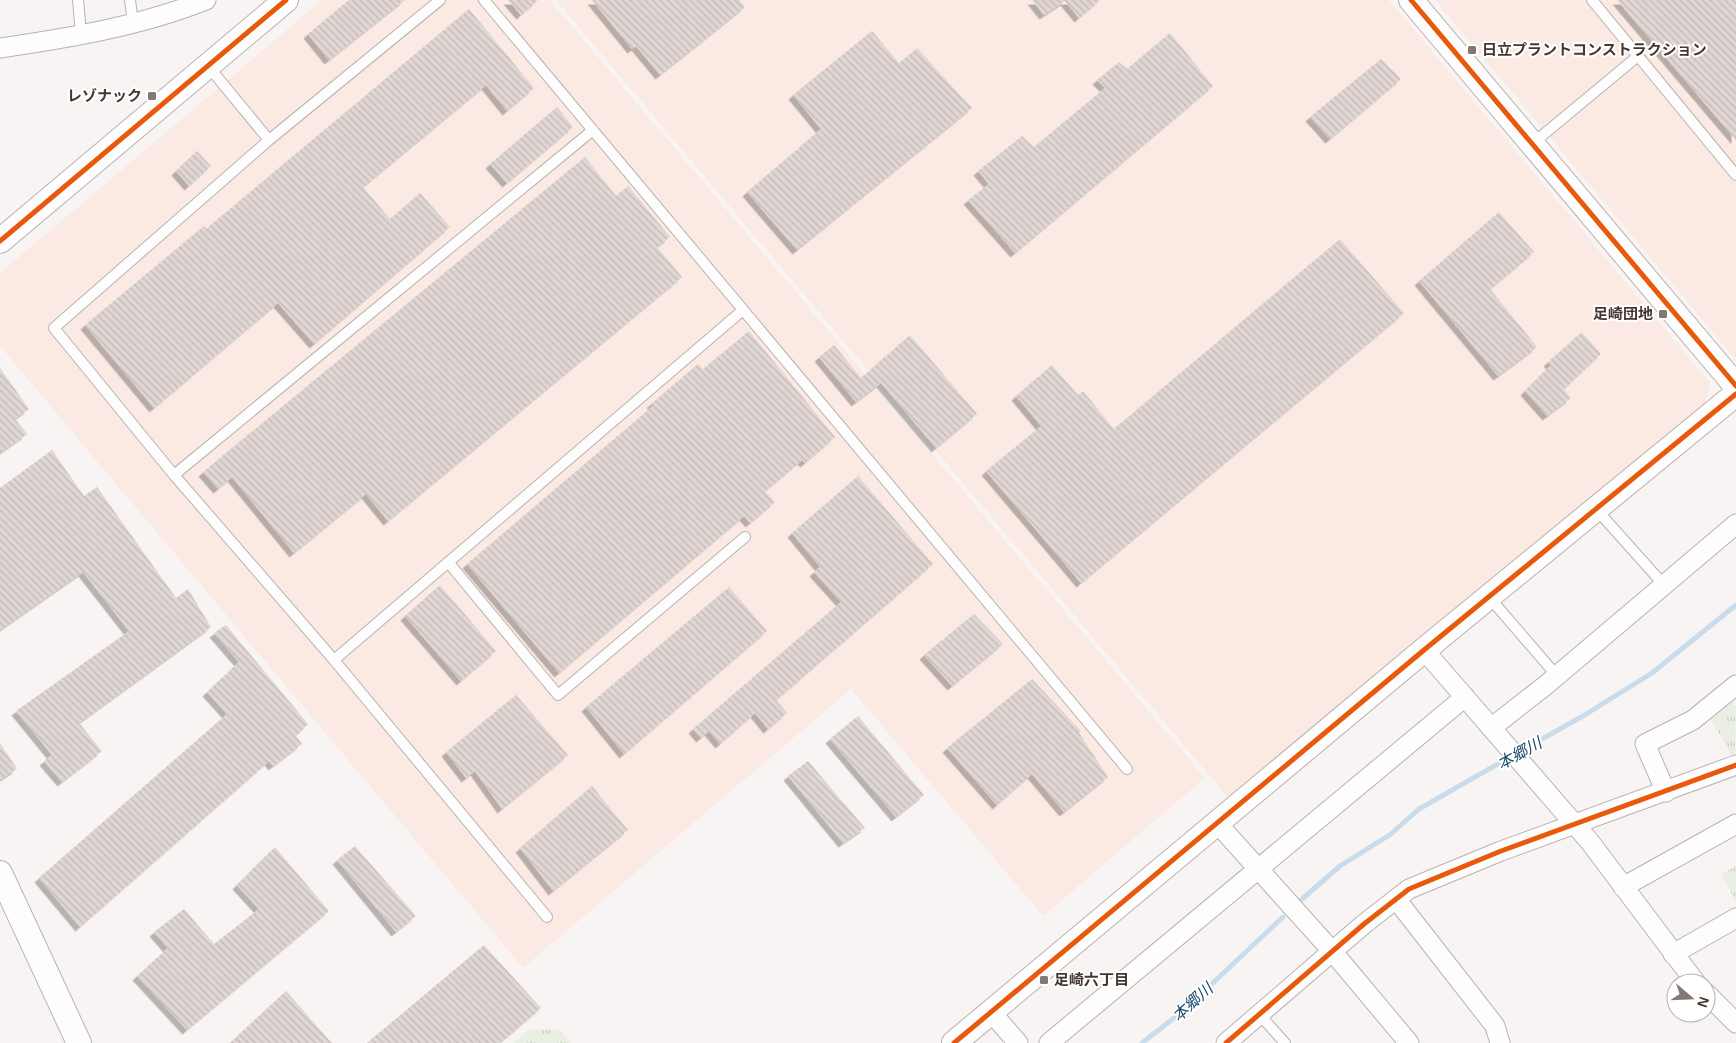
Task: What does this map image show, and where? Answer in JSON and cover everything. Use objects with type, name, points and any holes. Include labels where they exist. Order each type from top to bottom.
[{"type":"street","points":[[0,48],[133,23],[180,5],[206,0]]},
{"type":"street","points":[[0,242],[286,0]]},
{"type":"street","points":[[1411,0],[1736,386]]},
{"type":"street","points":[[954,1043],[1424,650],[1736,394]]},
{"type":"street","points":[[1491,728],[1557,676],[1736,524]]},
{"type":"street","points":[[1424,650],[1574,825],[1688,973]]},
{"type":"street","points":[[1666,792],[1645,744],[1693,720],[1736,685]]},
{"type":"street","points":[[1049,1043],[1257,867],[1465,697]]},
{"type":"street","points":[[1226,1043],[1332,950],[1409,889],[1445,873],[1736,765]]},
{"type":"street","points":[[1217,823],[1332,950],[1409,1043]]},
{"type":"street","points":[[1623,887],[1736,824]]},
{"type":"street","points":[[0,873],[79,1043]]},
{"type":"street","points":[[1396,899],[1495,1026],[1500,1043]]},
{"type":"street","points":[[1673,954],[1736,918]]},
{"type":"street","points":[[1716,1003],[1736,1023]]},
{"type":"street","points":[[991,1012],[1018,1043]]},
{"type":"lane","points":[[78,0],[81,34]]},
{"type":"lane","points":[[130,0],[133,23]]},
{"type":"lane","points":[[440,0],[269,140],[54,328],[174,475],[334,660],[547,916]]},
{"type":"lane","points":[[484,0],[1127,769]]},
{"type":"lane","points":[[1592,0],[1736,175]]},
{"type":"lane","points":[[1532,144],[1638,56]]},
{"type":"lane","points":[[208,66],[269,140]]},
{"type":"lane","points":[[174,475],[593,130]]},
{"type":"lane","points":[[334,660],[743,310]]},
{"type":"lane","points":[[1596,509],[1664,585]]},
{"type":"lane","points":[[448,562],[558,695],[745,537]]},
{"type":"lane","points":[[1490,597],[1557,676]]},
{"type":"lane","points":[[1259,1014],[1285,1043]]},
{"type":"shaded area","points":[[322,0],[550,0],[1205,778],[1043,916],[851,689],[523,968],[0,346],[0,273]]},
{"type":"shaded area","points":[[556,0],[1389,0],[1710,383],[1705,406],[1230,800]]},
{"type":"shaded area","points":[[1435,0],[1736,0],[1736,360]]},
{"type":"green space","points":[[1725,695],[1736,706],[1735,761],[1707,713]]},
{"type":"green space","points":[[1736,866],[1736,902],[1721,874]]},
{"type":"green space","points":[[530,1029],[560,1030],[571,1043],[514,1043]]},
{"type":"building","points":[[349,0],[405,0],[329,60],[308,34]]},
{"type":"building","points":[[508,0],[538,0],[521,15]]},
{"type":"building","points":[[592,0],[739,0],[745,7],[660,75],[636,46],[632,49]]},
{"type":"building","points":[[1032,0],[1100,0],[1079,18],[1065,1],[1044,15]]},
{"type":"building","points":[[1617,0],[1736,0],[1736,140]]},
{"type":"building","points":[[469,9],[534,88],[507,111],[486,85],[363,187],[390,219],[420,193],[450,227],[314,344],[278,303],[154,408],[85,325],[204,226],[206,229]]},
{"type":"building","points":[[872,31],[899,63],[917,48],[972,108],[797,250],[747,192],[821,129],[793,95]]},
{"type":"building","points":[[1170,33],[1213,86],[1015,253],[968,200],[989,184],[978,171],[1022,136],[1034,147],[1105,88],[1097,80],[1119,62],[1127,69]]},
{"type":"building","points":[[1381,59],[1401,79],[1330,139],[1310,117]]},
{"type":"building","points":[[557,107],[573,127],[507,183],[490,164]]},
{"type":"building","points":[[197,151],[211,166],[189,186],[176,171]]},
{"type":"building","points":[[585,157],[616,196],[628,186],[670,237],[657,247],[682,277],[388,521],[366,494],[294,553],[232,477],[218,489],[203,472]]},
{"type":"building","points":[[1499,212],[1534,252],[1490,289],[1537,347],[1498,376],[1419,281]]},
{"type":"building","points":[[1340,239],[1404,313],[1081,583],[986,471],[1041,426],[1016,396],[1052,365],[1078,395],[1083,391],[1114,429]]},
{"type":"building","points":[[749,331],[835,437],[805,463],[802,460],[765,491],[775,502],[750,523],[744,516],[559,673],[467,564],[653,406],[651,404],[698,364],[703,369]]},
{"type":"building","points":[[1582,332],[1601,354],[1564,389],[1571,398],[1547,416],[1525,391],[1551,365],[1548,362]]},
{"type":"building","points":[[910,335],[977,414],[936,448],[881,383],[856,402],[819,357],[834,345],[861,378]]},
{"type":"building","points":[[0,368],[29,409],[15,419],[27,434],[0,453]]},
{"type":"building","points":[[52,450],[84,496],[97,487],[176,598],[188,589],[211,627],[79,723],[102,751],[62,782],[44,761],[52,755],[16,711],[129,631],[83,572],[0,630],[0,488]]},
{"type":"building","points":[[858,476],[933,564],[776,700],[787,713],[768,729],[755,713],[720,744],[709,731],[701,738],[693,729],[841,602],[814,572],[820,567],[792,533]]},
{"type":"building","points":[[440,585],[496,651],[461,681],[405,616]]},
{"type":"building","points":[[729,587],[767,631],[624,754],[586,707]]},
{"type":"building","points":[[974,614],[1003,644],[952,686],[924,655]]},
{"type":"building","points":[[226,625],[308,724],[296,736],[302,744],[273,766],[269,761],[80,927],[39,878],[227,714],[207,692],[239,662],[214,633]]},
{"type":"building","points":[[1032,679],[1081,731],[1079,733],[1108,777],[1064,812],[1032,774],[997,805],[947,748]]},
{"type":"building","points":[[516,695],[568,755],[502,809],[475,771],[466,778],[446,752]]},
{"type":"building","points":[[858,716],[924,795],[896,817],[830,739]]},
{"type":"building","points":[[0,743],[17,769],[0,780]]},
{"type":"building","points":[[808,761],[865,828],[843,843],[788,776]]},
{"type":"building","points":[[592,786],[628,830],[553,891],[520,848]]},
{"type":"building","points":[[355,846],[416,916],[396,932],[337,860]]},
{"type":"building","points":[[275,847],[329,911],[187,1030],[137,976],[168,948],[154,932],[184,909],[214,944],[259,909],[237,885]]},
{"type":"building","points":[[484,945],[541,1008],[500,1043],[367,1043]]},
{"type":"building","points":[[286,991],[332,1043],[230,1043]]},
{"type":"waterway","name":"本郷川","points":[[1517,753],[1583,716],[1652,673],[1736,605]]},
{"type":"waterway","name":"本郷川","points":[[1302,899],[1340,866],[1391,834],[1419,809],[1510,757]]},
{"type":"waterway","name":"本郷川","points":[[1142,1043],[1183,1011],[1283,917]]},
{"type":"cycle path","points":[[0,241],[286,0]]},
{"type":"cycle path","points":[[1411,0],[1736,386]]},
{"type":"cycle path","points":[[954,1043],[1424,650],[1736,394]]},
{"type":"cycle path","points":[[1226,1043],[1364,924],[1409,889],[1501,851],[1736,765]]},
{"type":"place","name":"日立プラントコンストラクション","points":[[1472,50]]},
{"type":"place","name":"レゾナック","points":[[152,96]]},
{"type":"place","name":"足崎団地","points":[[1663,314]]},
{"type":"place","name":"足崎六丁目","points":[[1044,980]]}]
